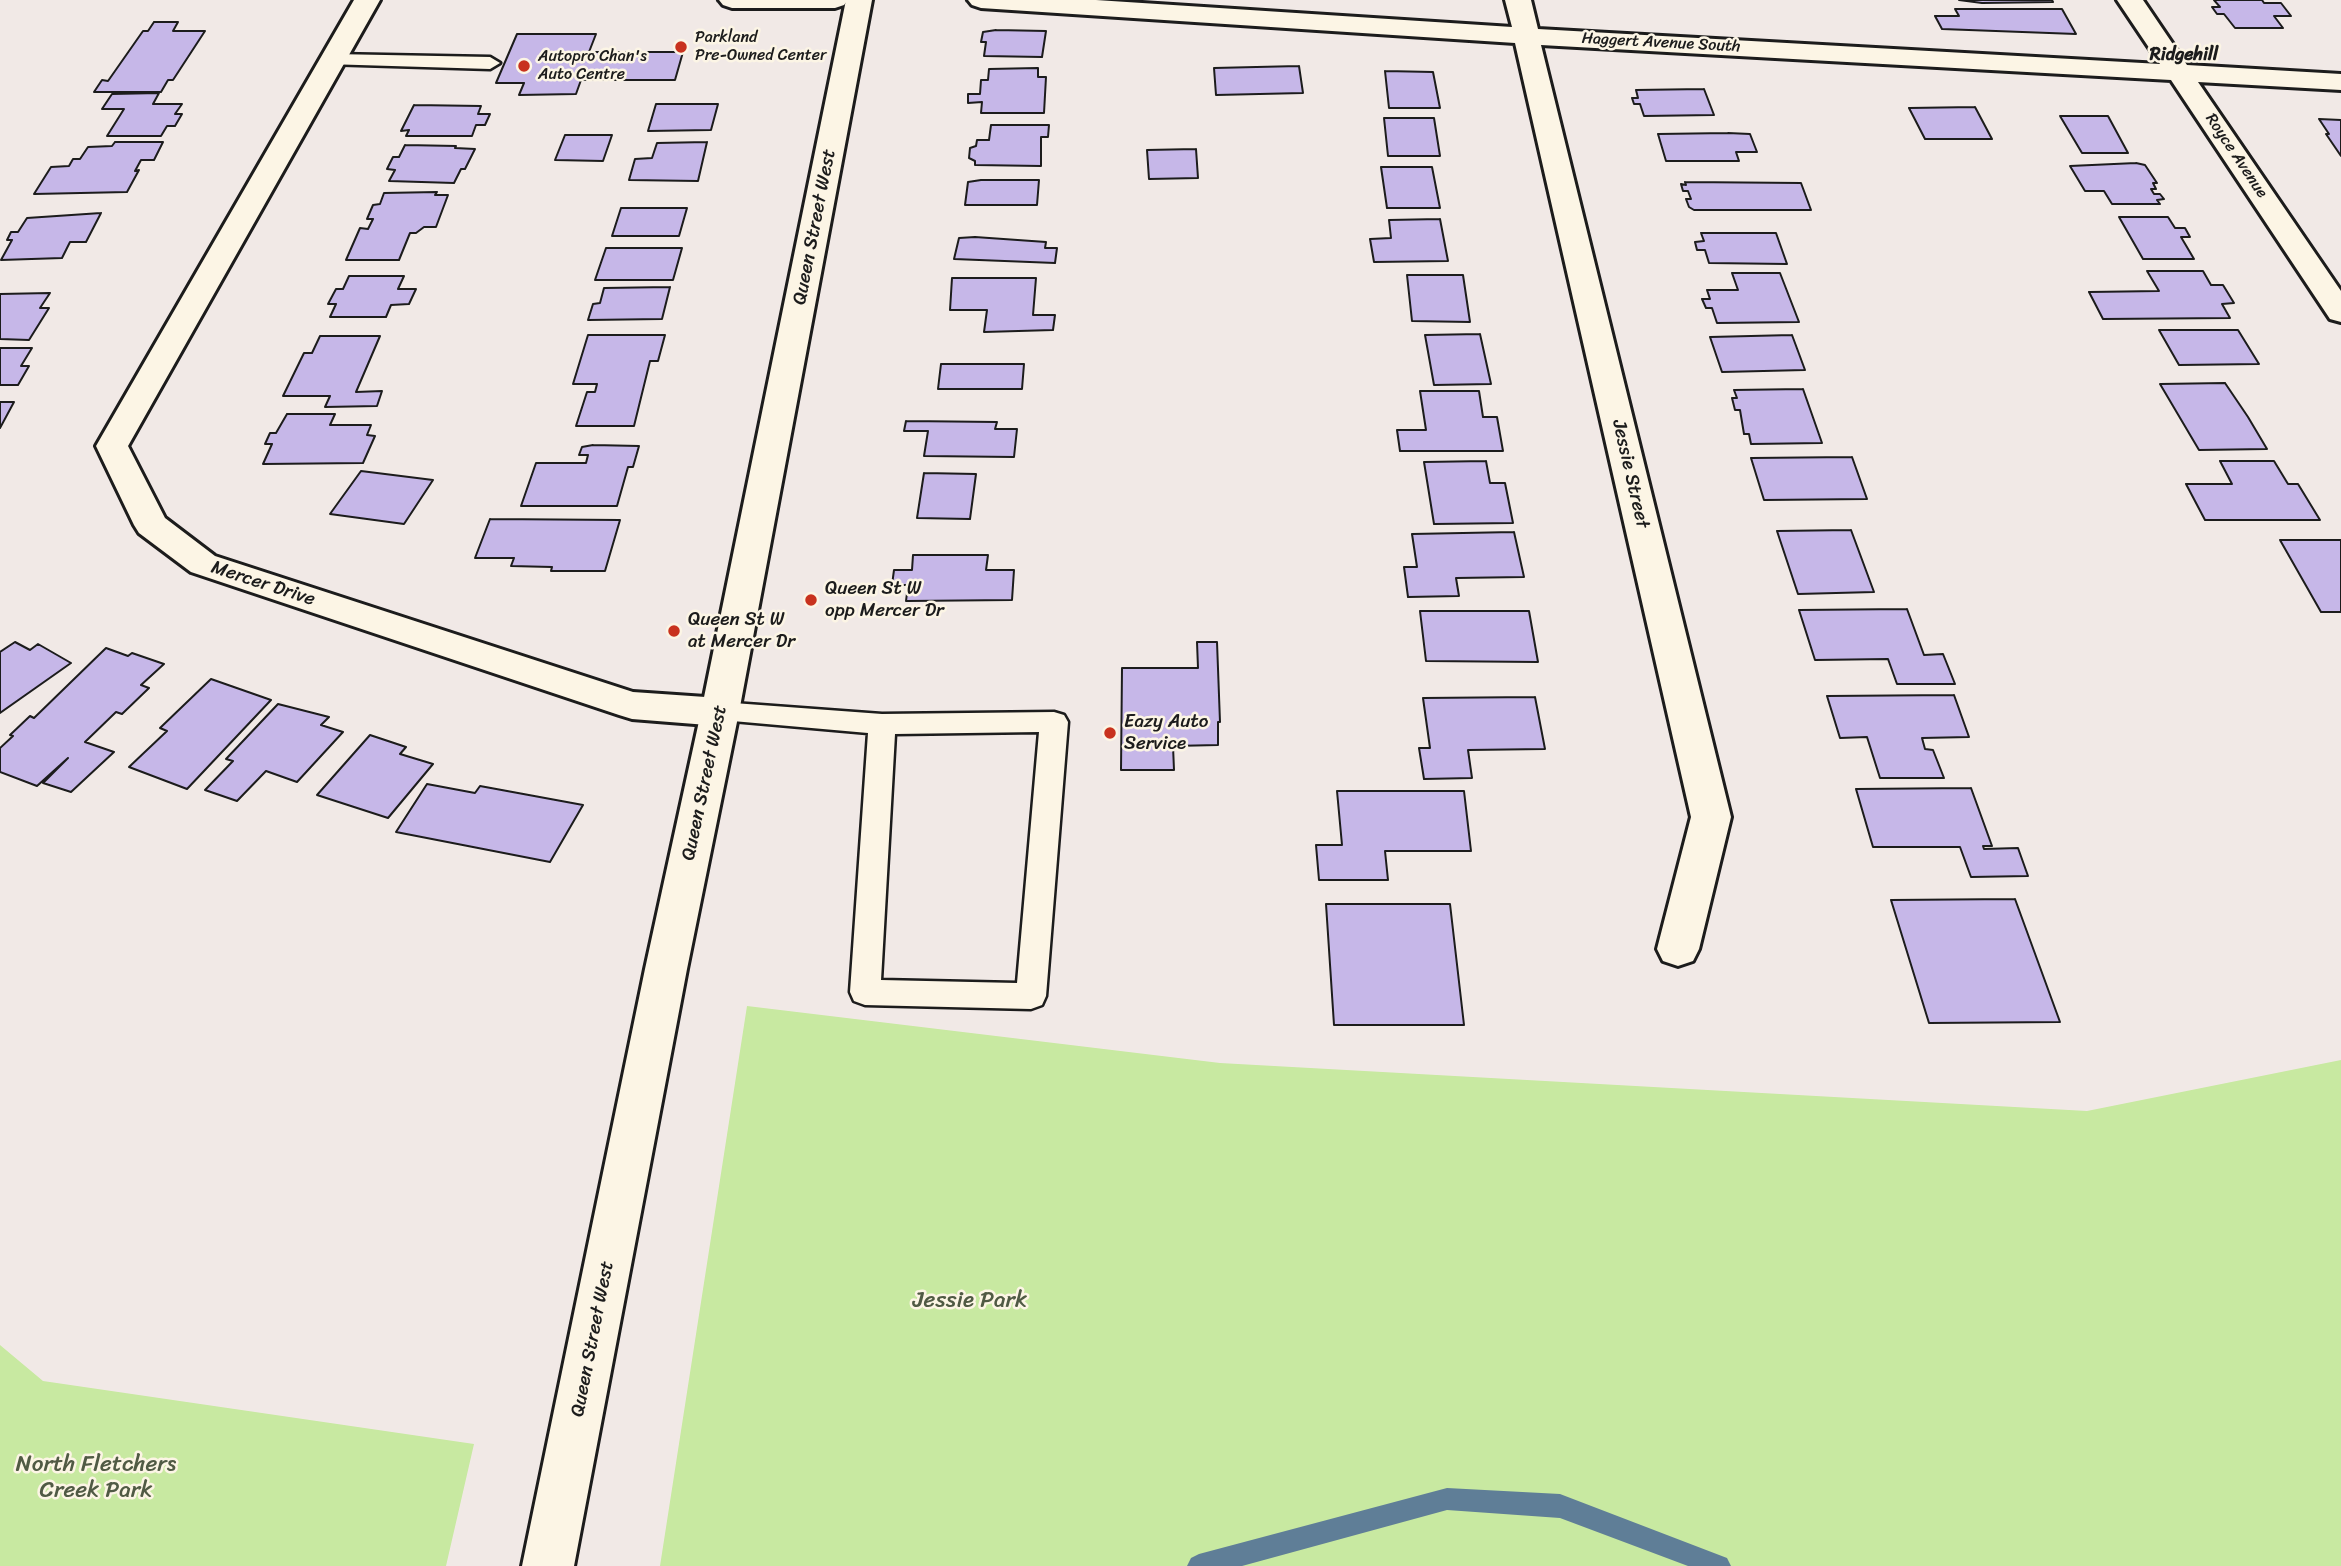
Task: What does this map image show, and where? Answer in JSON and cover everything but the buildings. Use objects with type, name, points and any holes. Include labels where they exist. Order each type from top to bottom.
[{"type":"street","name":"Mercer Drive","points":[[367,0],[112,446],[151,525],[203,564],[632,705],[720,712]]},
{"type":"street","points":[[732,0],[835,0]]},
{"type":"street","name":"Queen Street West","points":[[548,1566],[666,969],[720,712],[859,0]]},
{"type":"street","name":"Haggert Avenue South","points":[[981,0],[1527,36],[2341,82]]},
{"type":"street","name":"Jessie Street","points":[[1518,0],[1711,817],[1678,949]]},
{"type":"street","name":"Royce Avenue","points":[[2130,0],[2341,313]]},
{"type":"lane","points":[[333,60],[490,63]]},
{"type":"lane","points":[[720,712],[882,724],[1054,722],[1031,996],[865,992],[882,724]]},
{"type":"green space","name":"Jessie Park","points":[[747,1006],[1220,1063],[2087,1111],[2341,1060],[2341,1566],[660,1566]]},
{"type":"green space","name":"North Fletchers Creek Park","points":[[0,1345],[43,1381],[474,1444],[446,1566],[0,1566]]},
{"type":"waterway","points":[[1199,1566],[1447,1499],[1560,1506],[1719,1566]]},
{"type":"place","name":"Parkland Pre-Owned Center","points":[[681,47]]},
{"type":"place","name":"Autopro Chan's Auto Centre","points":[[524,66]]},
{"type":"place","name":"Queen St W opp Mercer Dr","points":[[811,600]]},
{"type":"place","name":"Queen St W at Mercer Dr","points":[[674,631]]},
{"type":"place","name":"Eazy Auto Service","points":[[1110,733]]},
{"type":"district","name":"Ridgehill","points":[[2184,55]]}]
